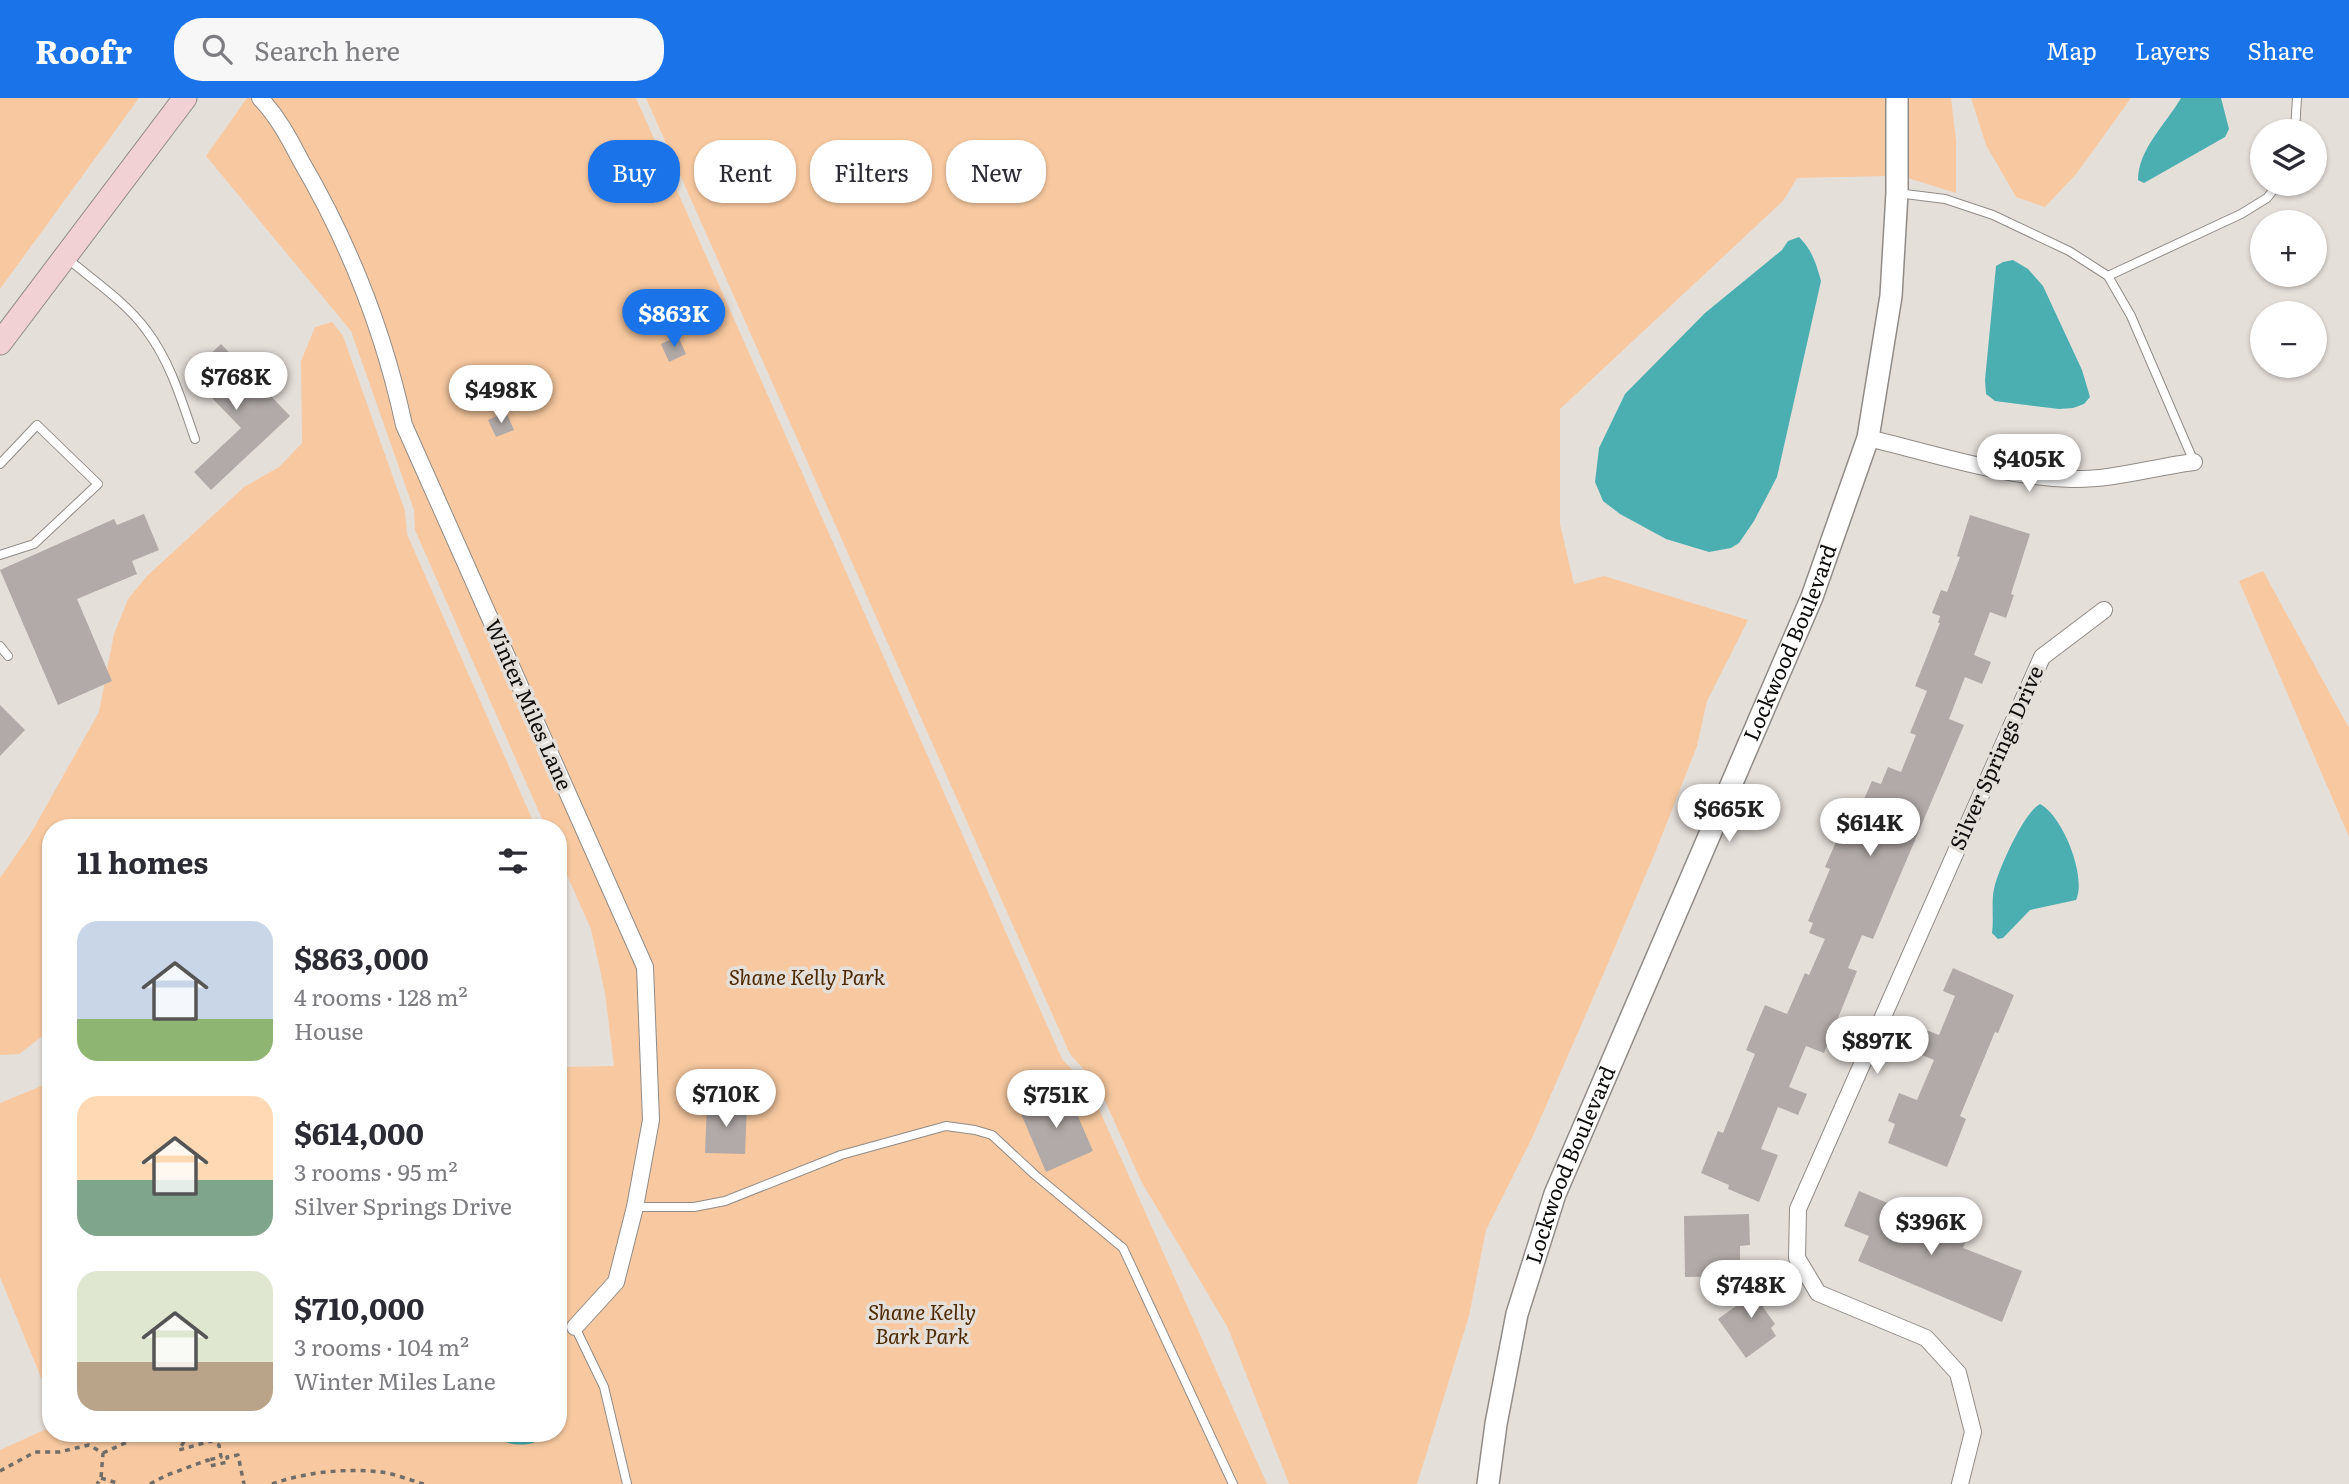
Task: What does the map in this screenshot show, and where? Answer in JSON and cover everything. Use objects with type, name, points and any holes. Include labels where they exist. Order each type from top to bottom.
[{"type":"main road","points":[[0,343],[185,98]]},
{"type":"street","name":"Winter Miles Lane","points":[[260,98],[274,113],[326,203],[380,331],[404,425],[645,967],[651,1120],[635,1208],[616,1282],[575,1327]]},
{"type":"street","name":"Lockwood Boulevard","points":[[1488,1484],[1496,1424],[1517,1314],[1555,1194],[1812,597],[1868,439],[1891,296],[1897,193],[1897,98]]},
{"type":"street","points":[[1868,439],[2029,476],[2075,479],[2194,462]]},
{"type":"street","name":"Silver Springs Drive","points":[[1960,1484],[1973,1432],[1958,1373],[1926,1338],[1818,1293],[1797,1258],[1798,1209],[2042,657],[2104,610]]},
{"type":"lane","points":[[2296,119],[2297,98]]},
{"type":"lane","points":[[1897,193],[1945,200],[1993,215],[2069,251],[2108,276],[2131,316],[2194,462]]},
{"type":"lane","points":[[2108,276],[2241,214],[2269,196]]},
{"type":"lane","points":[[65,257],[123,305],[147,330],[169,367],[195,439]]},
{"type":"lane","points":[[0,464],[37,425],[98,484],[34,544],[0,555]]},
{"type":"lane","points":[[0,646],[8,656]]},
{"type":"lane","points":[[635,1208],[694,1208],[725,1201],[841,1155],[946,1126],[992,1135],[1123,1248],[1233,1484]]},
{"type":"lane","points":[[575,1327],[604,1387],[627,1484]]},
{"type":"path","points":[[103,1453],[127,1442]]},
{"type":"path","points":[[184,1442],[179,1450],[207,1442]]},
{"type":"path","points":[[150,1484],[167,1475],[221,1457],[219,1445],[213,1442]]},
{"type":"path","points":[[0,1471],[35,1452],[59,1452],[89,1446],[103,1453]]},
{"type":"path","points":[[97,1484],[101,1478],[103,1453]]},
{"type":"path","points":[[208,1460],[210,1466],[228,1462],[228,1457],[239,1455],[244,1484]]},
{"type":"path","points":[[272,1484],[289,1478],[338,1472],[383,1472],[424,1484]]},
{"type":"path","points":[[101,1478],[120,1484]]},
{"type":"green space","points":[[0,98],[139,98],[0,289]]},
{"type":"green space","name":"Shane Kelly Park","points":[[247,98],[636,98],[655,140],[588,140],[588,203],[680,203],[680,197],[1062,1059],[1090,1089],[1267,1484],[0,1484],[0,1450],[42,1431],[42,1442],[567,1442],[567,1067],[614,1066],[605,993],[591,929],[567,875],[567,819],[542,819],[415,530],[414,510],[351,331],[206,156]]},
{"type":"green space","points":[[646,98],[1886,98],[1886,176],[1797,178],[1783,201],[1560,409],[1560,524],[1574,584],[1604,576],[1748,620],[1707,701],[1697,746],[1603,975],[1532,1138],[1486,1230],[1469,1316],[1417,1484],[1289,1484],[1228,1328],[1141,1181],[1098,1085],[1070,1054],[680,175],[680,140],[665,140]]},
{"type":"green space","points":[[1908,98],[1951,98],[1956,140],[1956,193],[1908,178]]},
{"type":"green space","points":[[1971,98],[2131,98],[2077,173],[2045,207],[2016,197],[1986,145]]},
{"type":"green space","points":[[332,322],[343,336],[405,511],[407,534],[532,819],[42,819],[42,1037],[19,1054],[0,1055],[0,878],[31,833],[99,712],[114,634],[128,599],[147,576],[244,487],[279,467],[302,443],[301,361],[315,327]]},
{"type":"green space","points":[[2263,571],[2349,728],[2349,837],[2239,581]]},
{"type":"green space","points":[[42,1086],[42,1380],[0,1277],[0,1103]]},
{"type":"water","points":[[2181,98],[2221,98],[2229,129],[2225,137],[2144,183],[2138,180],[2143,158]]},
{"type":"water","points":[[1799,237],[1813,257],[1821,281],[1777,477],[1754,521],[1739,543],[1731,548],[1709,552],[1666,539],[1620,514],[1603,501],[1595,482],[1599,448],[1625,394],[1705,313],[1782,250],[1788,241]]},
{"type":"water","points":[[2013,260],[2028,269],[2043,286],[2082,370],[2090,397],[2084,404],[2059,409],[1995,401],[1986,394],[1996,266]]},
{"type":"water","points":[[2040,804],[2057,821],[2071,848],[2078,877],[2079,890],[2076,900],[2030,910],[2003,938],[1998,939],[1992,933],[1996,880],[2019,829]]},
{"type":"water","points":[[503,1442],[535,1442],[522,1445]]},
{"type":"building","points":[[678,336],[686,354],[669,362],[661,344]]},
{"type":"building","points":[[221,344],[290,416],[211,490],[194,472],[241,428],[189,374]]},
{"type":"building","points":[[506,412],[514,430],[496,437],[488,420]]},
{"type":"building","points":[[144,514],[159,550],[132,561],[137,574],[77,599],[112,681],[58,705],[0,570],[114,519],[117,525]]},
{"type":"building","points":[[1970,515],[2030,534],[2011,594],[2014,595],[2006,618],[1990,612],[1974,655],[1991,662],[1982,684],[1965,677],[1949,719],[1964,725],[1873,939],[1862,935],[1848,968],[1857,971],[1824,1053],[1806,1046],[1789,1087],[1807,1094],[1798,1115],[1778,1107],[1761,1149],[1778,1155],[1759,1202],[1728,1189],[1729,1185],[1701,1173],[1718,1131],[1723,1133],[1755,1054],[1746,1050],[1765,1005],[1787,1014],[1805,973],[1809,975],[1825,939],[1809,933],[1813,923],[1808,921],[1830,869],[1825,867],[1845,821],[1853,824],[1872,781],[1881,784],[1888,767],[1901,772],[1916,735],[1910,733],[1927,691],[1915,686],[1940,623],[1940,616],[1932,613],[1941,590],[1947,592],[1960,557],[1957,556]]},
{"type":"building","points":[[0,705],[25,730],[0,756]]},
{"type":"building","points":[[1953,968],[2014,995],[1998,1033],[1995,1032],[1960,1116],[1966,1119],[1947,1167],[1888,1143],[1895,1124],[1888,1121],[1899,1093],[1917,1100],[1934,1060],[1917,1053],[1926,1030],[1939,1035],[1955,996],[1943,991]]},
{"type":"building","points":[[1066,1089],[1093,1151],[1046,1172],[1019,1109]]},
{"type":"building","points":[[707,1104],[747,1105],[745,1154],[705,1153]]},
{"type":"building","points":[[1859,1191],[1969,1234],[1963,1248],[2022,1271],[2002,1322],[1858,1261],[1869,1236],[1844,1226]]},
{"type":"building","points":[[1749,1214],[1750,1245],[1740,1246],[1740,1276],[1685,1277],[1684,1216]]},
{"type":"building","points":[[1763,1280],[1776,1298],[1763,1307],[1775,1324],[1771,1328],[1776,1336],[1746,1358],[1718,1319],[1743,1301],[1740,1297]]},
{"type":"park label","name":"Shane Kelly Bark Park","points":[[922,1325]]}]
